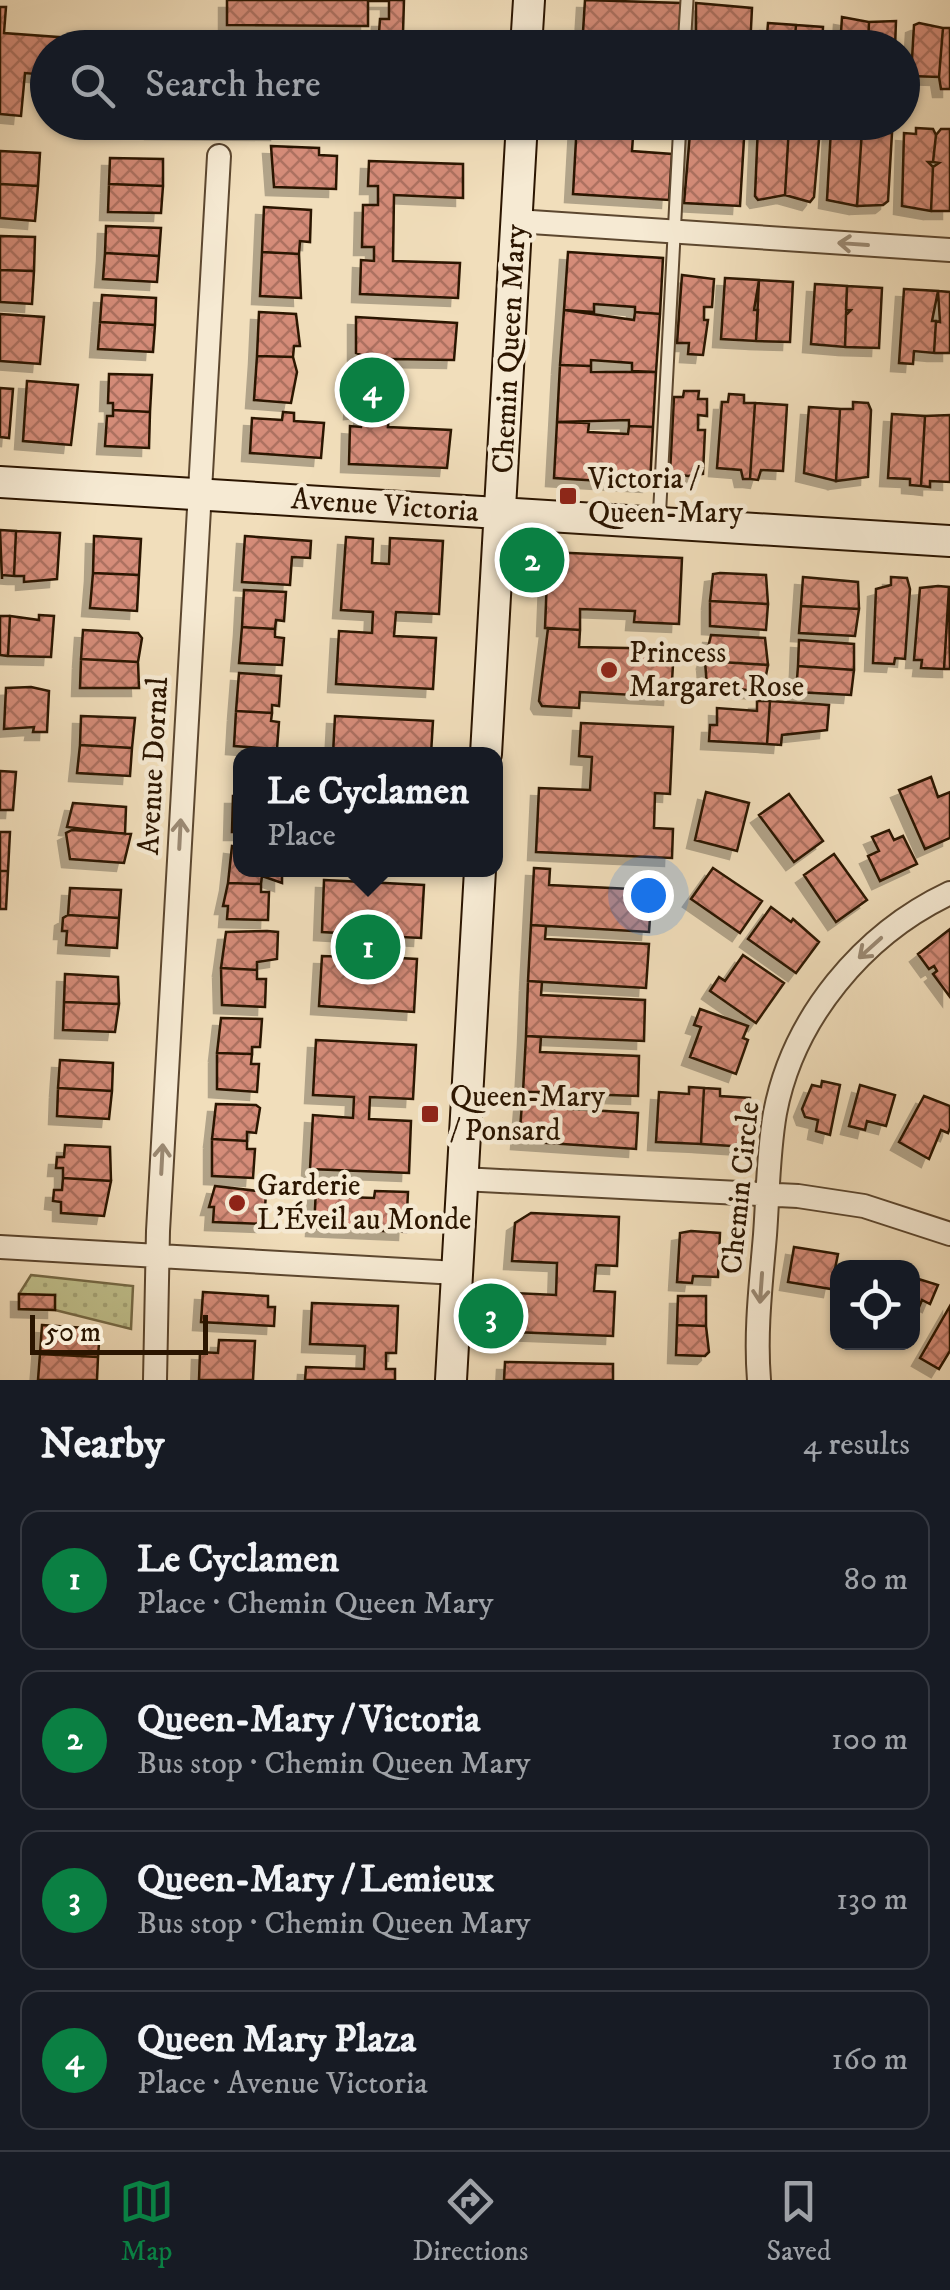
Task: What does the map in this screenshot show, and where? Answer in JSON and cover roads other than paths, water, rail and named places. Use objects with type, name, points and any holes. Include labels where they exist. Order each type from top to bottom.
[{"type":"street","points":[[528,30],[529,0]]},
{"type":"street","name":"Chemin Queen Mary","points":[[486,747],[521,140]]},
{"type":"street","name":"Avenue Dornal","points":[[155,1380],[158,1256],[218,156]]},
{"type":"street","points":[[516,221],[950,250]]},
{"type":"street","name":"Avenue Victoria","points":[[0,482],[950,542]]},
{"type":"street","points":[[451,1380],[480,877]]},
{"type":"street","name":"Chemin Circle","points":[[759,1380],[767,1195],[780,1096],[797,1046],[815,1014],[868,949],[911,915],[950,893]]},
{"type":"street","points":[[462,1179],[767,1195],[864,1206],[950,1234]]},
{"type":"street","points":[[0,1247],[457,1273]]},
{"type":"lane","points":[[685,30],[687,0]]},
{"type":"lane","points":[[659,523],[679,140]]},
{"type":"place","name":"Queen Mary Plaza","points":[[372,390]]},
{"type":"place","name":"Victoria / Queen-Mary","points":[[568,496]]},
{"type":"place","name":"Queen-Mary / Victoria","points":[[532,560]]},
{"type":"place","name":"Princess Margaret Rose","points":[[609,670]]},
{"type":"place","name":"Le Cyclamen","points":[[368,947]]},
{"type":"place","name":"Queen-Mary / Ponsard","points":[[430,1114]]},
{"type":"place","name":"Garderie L'Éveil au Monde","points":[[237,1203]]},
{"type":"place","name":"Queen-Mary / Lemieux","points":[[491,1316]]}]
